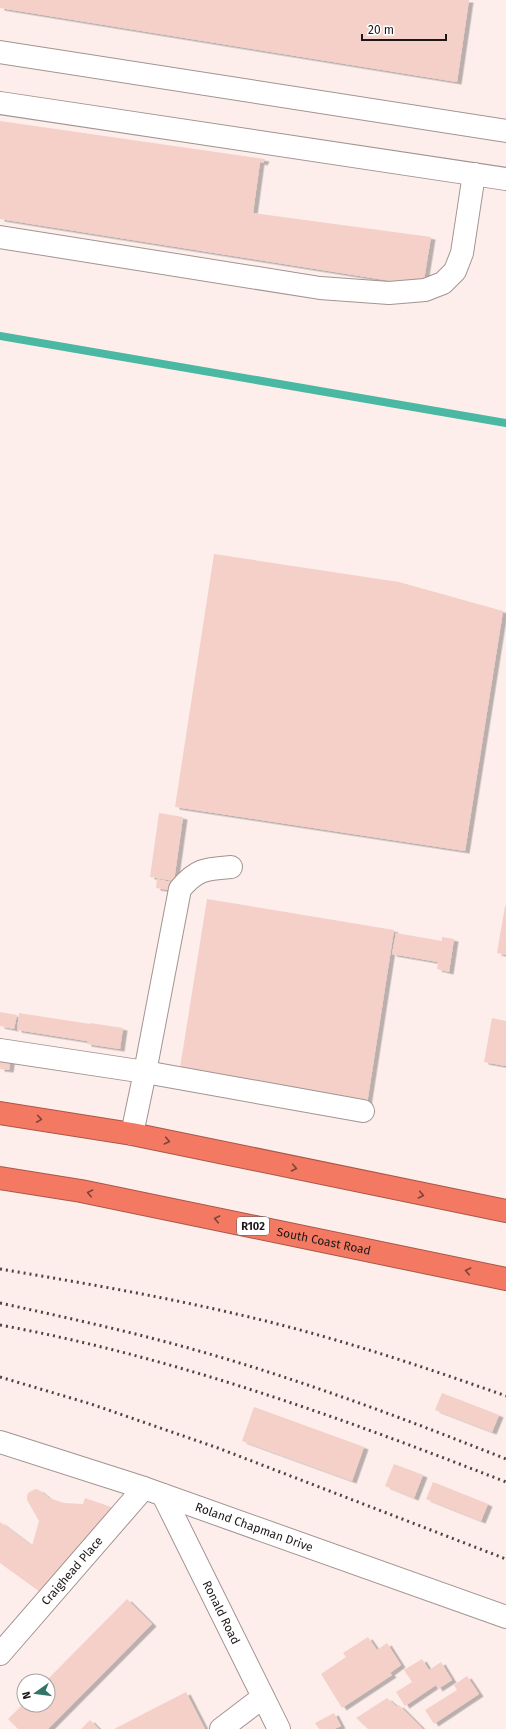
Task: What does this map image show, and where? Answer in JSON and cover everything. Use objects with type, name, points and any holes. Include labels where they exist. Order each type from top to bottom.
[{"type":"highway","points":[[0,1113],[132,1134],[506,1212]]},
{"type":"highway","name":"South Coast Road","points":[[0,1178],[81,1191],[506,1279]]},
{"type":"street","points":[[0,52],[506,131]]},
{"type":"street","points":[[0,103],[506,179]]},
{"type":"street","points":[[0,237],[320,288],[389,294],[425,290],[443,283],[455,272],[462,254],[474,174]]},
{"type":"street","points":[[132,1134],[180,889],[191,877],[208,869],[231,867]]},
{"type":"street","points":[[0,1050],[145,1072],[363,1111]]},
{"type":"street","name":"Roland Chapman Drive","points":[[0,1442],[154,1492],[506,1617]]},
{"type":"street","name":"Craighead Place","points":[[0,1654],[154,1492]]},
{"type":"street","name":"Ronald Road","points":[[154,1492],[279,1729]]},
{"type":"street","points":[[221,1729],[263,1697]]},
{"type":"building","points":[[0,0],[469,0],[457,82],[0,8]]},
{"type":"building","points":[[0,121],[265,159],[263,163],[260,162],[253,213],[431,237],[423,286],[0,219]]},
{"type":"building","points":[[214,554],[399,582],[503,611],[465,851],[175,807]]},
{"type":"building","points":[[159,813],[183,817],[174,881],[150,877]]},
{"type":"building","points":[[157,879],[170,882],[169,890],[156,888]]},
{"type":"building","points":[[207,899],[394,930],[367,1104],[179,1074]]},
{"type":"building","points":[[506,906],[506,955],[497,953]]},
{"type":"building","points":[[396,933],[442,941],[442,937],[454,939],[449,972],[437,969],[438,962],[392,954]]},
{"type":"building","points":[[0,1012],[17,1015],[14,1029],[0,1026]]},
{"type":"building","points":[[19,1013],[123,1028],[120,1049],[87,1044],[87,1041],[17,1030]]},
{"type":"building","points":[[492,1018],[506,1021],[506,1066],[484,1062]]},
{"type":"building","points":[[0,1049],[12,1051],[9,1070],[0,1069]]},
{"type":"building","points":[[442,1393],[499,1415],[492,1432],[435,1410]]},
{"type":"building","points":[[254,1407],[364,1447],[352,1481],[242,1441]]},
{"type":"building","points":[[394,1464],[423,1475],[414,1498],[385,1486]]},
{"type":"building","points":[[433,1482],[488,1504],[481,1521],[426,1499]]},
{"type":"building","points":[[35,1489],[39,1490],[49,1498],[64,1503],[83,1504],[85,1498],[111,1507],[109,1515],[43,1594],[0,1563],[0,1522],[32,1546],[39,1521],[27,1500],[27,1496],[28,1493]]},
{"type":"building","points":[[127,1599],[152,1624],[48,1729],[18,1729],[8,1719],[16,1711],[16,1713],[56,1713],[56,1673],[54,1673]]},
{"type":"building","points":[[368,1637],[377,1650],[387,1643],[401,1665],[390,1673],[392,1675],[342,1708],[321,1674],[346,1657],[343,1653]]},
{"type":"building","points":[[422,1659],[429,1670],[441,1662],[452,1680],[438,1689],[436,1685],[405,1706],[396,1692],[412,1682],[404,1670]]},
{"type":"building","points":[[467,1676],[479,1694],[434,1724],[425,1710],[457,1690],[454,1685]]},
{"type":"building","points":[[186,1692],[205,1729],[114,1729]]},
{"type":"building","points":[[387,1698],[397,1707],[399,1705],[423,1729],[368,1729],[356,1718]]},
{"type":"building","points":[[334,1713],[341,1726],[334,1729],[319,1729],[315,1723]]},
{"type":"building","points":[[90,1720],[99,1729],[81,1729]]},
{"type":"waterway","points":[[0,336],[506,423]]},
{"type":"railway","points":[[0,1269],[203,1306],[267,1321],[370,1350],[506,1396]]},
{"type":"railway","points":[[0,1303],[144,1336],[272,1373],[429,1429],[506,1459]]},
{"type":"railway","points":[[0,1325],[65,1338],[193,1372],[320,1413],[506,1482]]},
{"type":"railway","points":[[0,1377],[91,1404],[218,1448],[506,1559]]}]
